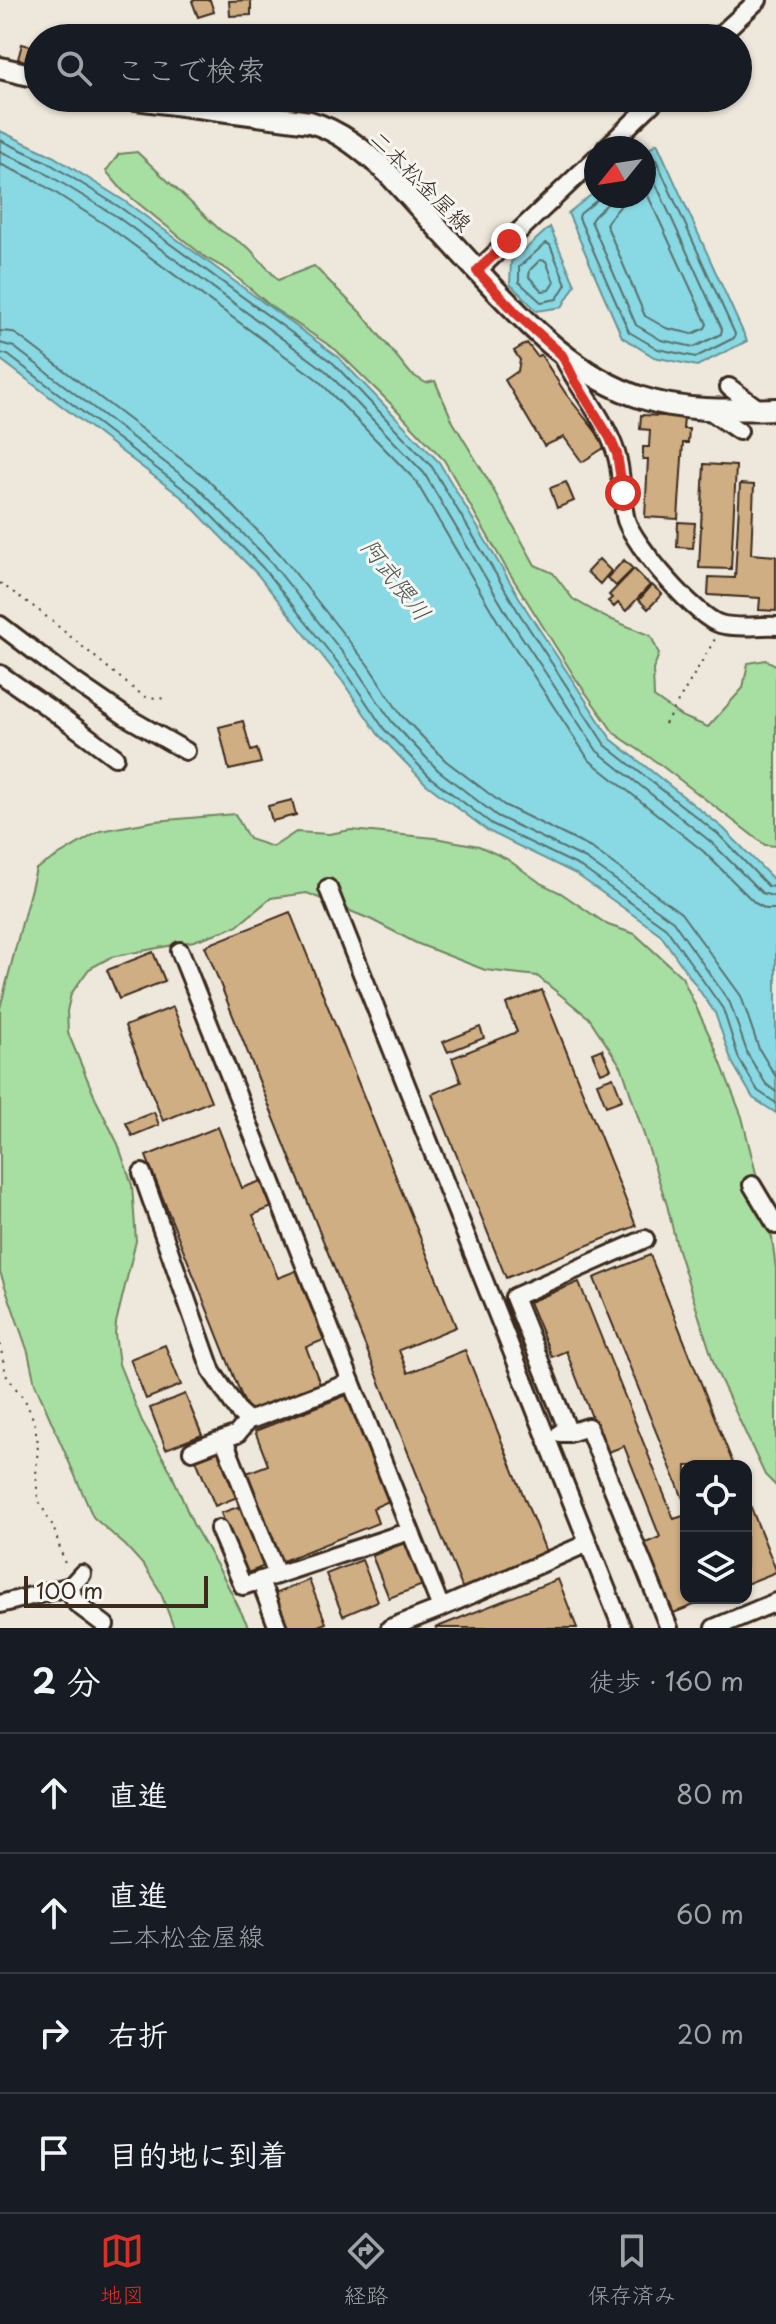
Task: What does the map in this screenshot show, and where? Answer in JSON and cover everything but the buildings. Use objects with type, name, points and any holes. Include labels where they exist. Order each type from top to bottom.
[{"type":"main road","points":[[0,68],[24,74]]},
{"type":"main road","name":"二本松金屋線","points":[[235,112],[327,127],[368,154],[516,313],[562,355],[612,386],[644,399],[707,409],[768,410]]},
{"type":"street","points":[[732,24],[758,0]]},
{"type":"street","points":[[618,136],[643,112]]},
{"type":"street","points":[[477,271],[584,169]]},
{"type":"street","points":[[562,355],[610,438],[617,454],[626,520],[654,563],[705,617],[722,625],[776,626]]},
{"type":"street","points":[[729,387],[768,410]]},
{"type":"street","points":[[707,409],[739,431]]},
{"type":"street","points":[[0,625],[125,716],[186,751]]},
{"type":"street","points":[[0,674],[115,757]]},
{"type":"street","points":[[328,888],[622,1628]]},
{"type":"street","points":[[180,951],[441,1608]]},
{"type":"street","points":[[142,1173],[212,1372],[248,1420]]},
{"type":"street","points":[[752,1185],[776,1225]]},
{"type":"street","points":[[569,1433],[514,1297],[645,1239]]},
{"type":"street","points":[[192,1451],[237,1434],[248,1420],[351,1382]]},
{"type":"street","points":[[544,1434],[569,1433],[588,1427],[669,1628]]},
{"type":"street","points":[[224,1440],[277,1575]]},
{"type":"street","points":[[219,1529],[243,1586],[410,1531]]},
{"type":"street","points":[[390,1628],[588,1543]]},
{"type":"street","points":[[260,1580],[278,1628]]},
{"type":"street","points":[[0,1604],[76,1581],[74,1600],[105,1625]]},
{"type":"street","points":[[714,1628],[776,1602]]},
{"type":"path","points":[[0,583],[49,618],[135,690],[146,697],[168,699]]},
{"type":"path","points":[[665,724],[722,625]]},
{"type":"path","points":[[0,1344],[6,1375],[26,1402],[34,1421],[38,1443],[38,1500],[53,1526],[67,1568],[76,1581]]},
{"type":"green space","points":[[137,152],[220,230],[249,248],[278,280],[314,266],[362,314],[411,374],[426,383],[435,381],[453,422],[535,565],[553,573],[573,599],[603,616],[651,636],[659,654],[653,670],[654,697],[681,716],[708,727],[743,688],[748,663],[766,660],[776,665],[776,846],[765,845],[614,733],[505,566],[444,460],[336,350],[273,308],[228,270],[206,258],[123,191],[106,171],[119,154]]},
{"type":"green space","points":[[235,814],[249,839],[273,847],[296,832],[329,834],[351,830],[435,838],[479,846],[507,859],[608,925],[635,934],[682,977],[713,1043],[742,1117],[772,1238],[776,1269],[776,1486],[765,1475],[716,1370],[622,1068],[589,1018],[537,976],[485,970],[416,943],[372,920],[307,893],[271,898],[237,926],[194,941],[111,957],[89,969],[71,994],[67,1011],[68,1033],[118,1144],[132,1185],[136,1241],[116,1323],[119,1364],[142,1421],[249,1628],[174,1628],[160,1591],[145,1567],[93,1517],[35,1384],[28,1352],[0,1272],[0,1008],[36,869],[100,831],[155,821]]},
{"type":"water","name":"阿武隈川","points":[[0,131],[51,155],[126,202],[338,357],[439,462],[526,609],[611,739],[723,828],[776,882],[776,1113],[753,1098],[732,1062],[715,1013],[660,934],[576,874],[488,831],[426,784],[378,734],[343,682],[257,574],[184,499],[0,359]]},
{"type":"water","points":[[656,144],[747,341],[697,366],[654,357],[622,337],[568,213],[584,200],[584,208],[656,208]]},
{"type":"water","points":[[550,227],[575,285],[562,307],[537,311],[510,284],[511,262]]},
{"type":"route","points":[[509,241],[477,271],[516,313],[562,355],[610,438],[617,454],[623,493]]}]
